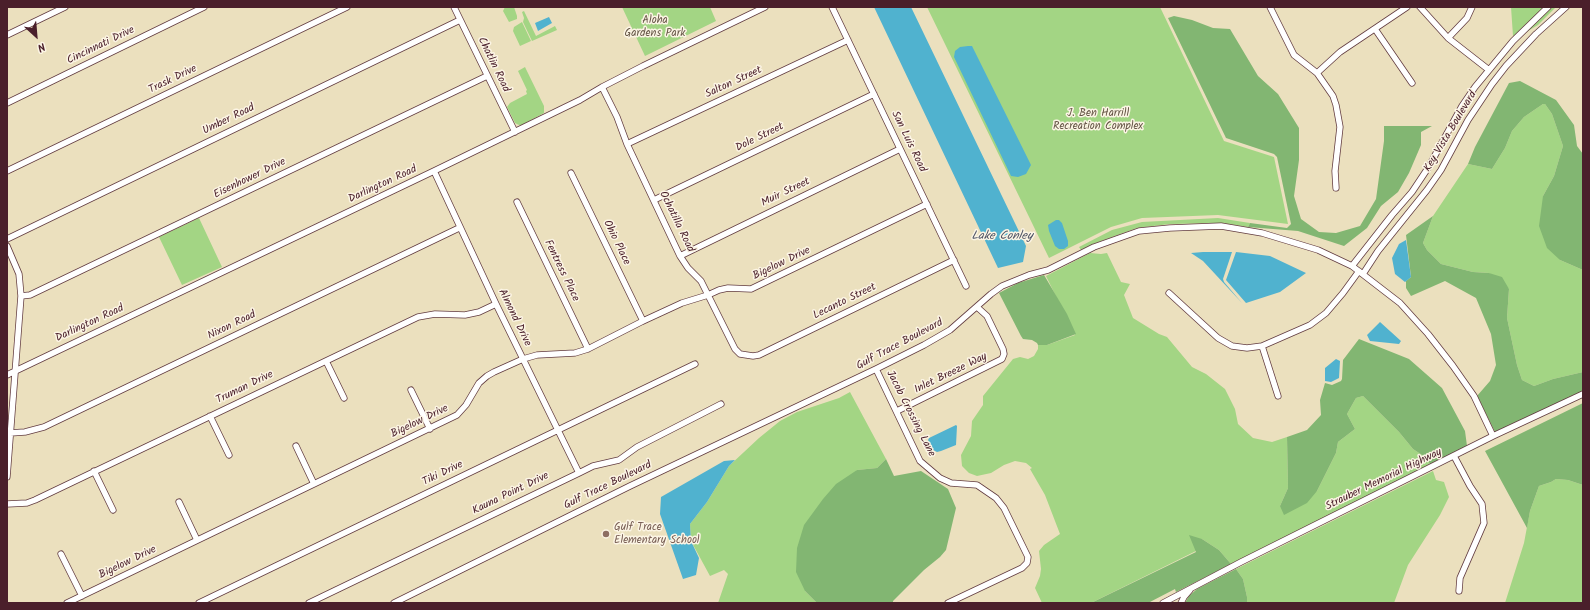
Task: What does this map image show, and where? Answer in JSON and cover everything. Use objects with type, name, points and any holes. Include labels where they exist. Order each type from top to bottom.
[{"type":"street","points":[[7,35],[65,7]]},
{"type":"street","name":"Cincinnati Drive","points":[[7,103],[204,7]]},
{"type":"street","name":"Trask Drive","points":[[7,171],[348,7]]},
{"type":"street","name":"Chatlin Road","points":[[454,7],[515,132]]},
{"type":"street","name":"Darlington Road","points":[[7,375],[515,132],[753,10],[765,7]]},
{"type":"street","name":"San Luis Road","points":[[832,7],[966,286]]},
{"type":"street","points":[[1270,7],[1294,55],[1317,73],[1332,96],[1339,117],[1340,137],[1335,171],[1336,188]]},
{"type":"street","points":[[1317,73],[1340,52],[1407,7]]},
{"type":"street","points":[[1420,7],[1448,38],[1489,70]]},
{"type":"street","points":[[1448,38],[1467,18],[1472,7]]},
{"type":"street","name":"Key Vista Boulevard","points":[[1352,266],[1412,192],[1428,168],[1462,106],[1489,70],[1513,41],[1548,7]]},
{"type":"street","name":"Key Vista Boulevard","points":[[1169,293],[1218,338],[1232,346],[1247,348],[1262,346],[1310,325],[1326,313],[1361,273],[1428,190],[1468,120],[1506,66],[1536,34],[1566,7]]},
{"type":"street","name":"Umber Road","points":[[7,239],[460,20]]},
{"type":"street","points":[[1375,29],[1412,83]]},
{"type":"street","name":"Salton Street","points":[[627,144],[848,40]]},
{"type":"street","name":"Eisenhower Drive","points":[[21,296],[30,295],[94,265],[487,76]]},
{"type":"street","name":"Ochatilla Road","points":[[602,87],[680,256],[688,268],[701,281],[735,350],[745,356]]},
{"type":"street","name":"Dole Street","points":[[654,200],[874,94]]},
{"type":"street","name":"Muir Street","points":[[680,256],[900,149]]},
{"type":"street","name":"Almond Drive","points":[[434,171],[496,304],[578,473]]},
{"type":"street","name":"Ohio Place","points":[[571,174],[643,321]]},
{"type":"street","name":"Fentress Place","points":[[517,202],[588,349]]},
{"type":"street","name":"Bigelow Drive","points":[[67,603],[458,415],[480,383],[487,376],[523,359],[536,355],[575,353],[588,349],[682,303],[723,289],[751,289],[759,286],[927,204]]},
{"type":"street","name":"Gulf Trace Boulevard","points":[[394,603],[630,486],[938,338],[962,321],[991,294],[1002,286],[1029,275],[1048,270],[1094,247],[1139,231],[1222,226],[1262,233],[1318,250],[1352,266],[1400,303],[1428,334],[1474,396],[1493,436]]},
{"type":"street","name":"Nixon Road","points":[[10,433],[26,432],[44,427],[460,228]]},
{"type":"street","points":[[7,246],[19,274],[21,296],[7,477]]},
{"type":"street","name":"Lecanto Street","points":[[745,356],[759,355],[954,260]]},
{"type":"street","name":"Truman Drive","points":[[7,504],[27,503],[35,500],[418,317],[435,314],[465,315],[479,312],[496,304]]},
{"type":"street","name":"Inlet Breeze Way","points":[[897,411],[1002,359],[1004,354],[1000,343],[987,316],[977,307]]},
{"type":"street","points":[[1262,346],[1278,396]]},
{"type":"street","points":[[326,361],[344,398]]},
{"type":"street","name":"Tiki Drive","points":[[199,603],[695,364]]},
{"type":"street","name":"Jacob Crossing Lane","points":[[876,369],[920,461],[940,478],[951,483],[977,485],[996,498],[1004,508],[1028,557],[1027,563],[1022,568],[948,603]]},
{"type":"street","points":[[411,390],[430,429]]},
{"type":"street","name":"Strauber Memorial Highway","points":[[1163,603],[1170,602],[1195,586],[1493,436],[1583,394]]},
{"type":"street","name":"Kauna Point Drive","points":[[309,603],[593,466],[619,460],[637,447],[721,404]]},
{"type":"street","points":[[210,416],[229,455]]},
{"type":"street","points":[[296,446],[314,484]]},
{"type":"street","points":[[1454,456],[1470,486],[1482,504],[1484,523],[1460,578],[1459,591]]},
{"type":"street","points":[[94,471],[113,510]]},
{"type":"street","points":[[179,502],[198,540]]},
{"type":"street","points":[[61,554],[82,596]]},
{"type":"street","name":"Strauber Memorial Highway","points":[[1182,603],[1187,593],[1195,586]]},
{"type":"green space","points":[[505,7],[514,7],[517,19],[509,22],[503,11]]},
{"type":"green space","name":"Aloha Gardens Park","points":[[622,7],[710,7],[716,21],[645,56]]},
{"type":"green space","name":"J. Ben Harrill Recreation Complex","points":[[927,7],[1160,7],[1224,141],[1274,157],[1288,224],[1218,215],[1142,218],[1111,227],[1049,258]]},
{"type":"green space","points":[[1511,7],[1556,7],[1538,25],[1523,34],[1513,36]]},
{"type":"green space","points":[[524,11],[536,36],[555,26],[557,30],[532,41],[523,22],[524,18],[522,12]]},
{"type":"green space","points":[[1174,16],[1192,20],[1213,28],[1230,29],[1258,76],[1278,94],[1299,128],[1299,160],[1294,196],[1301,219],[1319,232],[1336,233],[1360,226],[1376,199],[1384,141],[1384,126],[1432,126],[1421,132],[1421,145],[1409,173],[1398,192],[1381,206],[1367,228],[1344,246],[1298,231],[1248,227],[1250,223],[1287,228],[1291,224],[1277,157],[1274,154],[1226,138],[1168,18]]},
{"type":"green space","points":[[522,22],[531,41],[520,46],[513,31],[514,27]]},
{"type":"green space","points":[[525,67],[544,106],[544,113],[522,125],[519,125],[515,123],[507,107],[510,103],[527,94],[527,90],[518,71]]},
{"type":"green space","points":[[1520,81],[1556,100],[1574,125],[1577,146],[1583,154],[1583,270],[1560,260],[1547,248],[1539,226],[1543,196],[1554,176],[1563,146],[1552,114],[1545,104],[1524,117],[1512,131],[1505,148],[1492,169],[1468,164],[1475,147],[1509,83]]},
{"type":"green space","points":[[1545,104],[1552,114],[1563,146],[1554,176],[1543,196],[1560,260],[1583,270],[1583,372],[1553,379],[1534,386],[1522,380],[1517,365],[1507,318],[1509,289],[1489,273],[1473,272],[1441,264],[1427,250],[1423,243],[1433,216],[1468,164],[1492,169],[1505,148],[1512,131],[1524,117]]},
{"type":"green space","points":[[1433,216],[1423,243],[1427,250],[1441,264],[1473,272],[1489,273],[1502,277],[1509,289],[1507,318],[1517,365],[1522,380],[1534,386],[1553,379],[1583,372],[1583,391],[1495,432],[1477,396],[1490,381],[1496,365],[1491,334],[1476,298],[1445,281],[1411,296],[1406,288],[1406,281],[1411,277],[1406,235]]},
{"type":"green space","points":[[199,218],[222,267],[182,285],[159,237]]},
{"type":"green space","points":[[1218,218],[1250,223],[1248,227],[1222,223],[1170,224],[1137,228],[1081,250],[1079,247],[1112,230],[1142,222]]},
{"type":"green space","points":[[1090,253],[1107,253],[1121,282],[1130,284],[1124,295],[1133,318],[1159,334],[1167,337],[1192,367],[1206,374],[1225,389],[1235,409],[1238,424],[1253,438],[1272,442],[1287,437],[1288,488],[1280,506],[1317,491],[1336,453],[1338,442],[1355,429],[1347,414],[1356,398],[1363,396],[1399,432],[1413,449],[1428,459],[1430,465],[1231,564],[1219,550],[1202,539],[1196,551],[1091,603],[1042,603],[1035,588],[1041,569],[1039,551],[1044,545],[1060,534],[1045,495],[1030,469],[1032,468],[1026,463],[1015,461],[1004,465],[991,473],[977,476],[969,473],[962,466],[961,455],[971,436],[972,421],[983,405],[983,396],[1013,359],[1020,357],[1028,359],[1034,356],[1038,349],[1038,345],[1047,345],[1075,335],[1046,276]]},
{"type":"green space","points":[[1044,275],[1067,314],[1076,334],[1047,345],[1038,345],[1032,340],[1023,339],[999,293],[1018,283]]},
{"type":"green space","points":[[1359,339],[1409,359],[1442,388],[1465,431],[1467,446],[1430,465],[1428,459],[1413,449],[1399,432],[1363,396],[1356,398],[1347,414],[1355,429],[1338,442],[1336,453],[1317,491],[1307,503],[1284,515],[1280,506],[1288,488],[1287,437],[1307,430],[1321,415],[1320,400],[1325,383],[1332,385],[1341,381],[1343,360]]},
{"type":"green space","points":[[850,392],[886,459],[877,468],[857,470],[805,591],[817,603],[718,603],[728,574],[724,570],[710,576],[691,541],[690,524],[707,502],[729,466],[759,438],[780,421],[797,412],[839,398]]},
{"type":"green space","points":[[1583,403],[1583,485],[1568,480],[1556,479],[1539,486],[1530,511],[1527,528],[1485,451]]},
{"type":"green space","points":[[886,459],[894,476],[921,471],[948,489],[956,508],[946,550],[893,601],[893,603],[817,603],[805,591],[796,572],[797,548],[804,525],[836,484],[857,470],[877,468]]},
{"type":"green space","points":[[1433,471],[1436,480],[1444,482],[1449,497],[1440,515],[1408,565],[1394,603],[1247,603],[1243,579],[1236,569]]},
{"type":"green space","points":[[1556,479],[1568,480],[1583,485],[1583,603],[1505,603],[1524,543],[1530,511],[1539,486]]},
{"type":"green space","points":[[1189,535],[1202,539],[1219,550],[1231,564],[1176,592],[1175,589],[1148,603],[1091,603],[1196,552]]},
{"type":"green space","points":[[1236,569],[1243,579],[1247,603],[1185,603],[1189,596],[1197,589]]},
{"type":"water","name":"Lake Conley","points":[[874,7],[911,7],[1026,246],[1023,262],[998,268]]},
{"type":"water","points":[[549,17],[552,23],[538,31],[535,23]]},
{"type":"water","points":[[972,46],[1031,165],[1026,174],[1018,177],[1011,176],[954,57],[955,51],[960,47]]},
{"type":"water","points":[[1056,220],[1059,220],[1062,223],[1068,241],[1068,246],[1064,249],[1059,249],[1055,246],[1049,231],[1048,225]]},
{"type":"water","points":[[1406,240],[1411,277],[1405,282],[1395,274],[1392,258],[1399,244]]},
{"type":"water","points":[[1232,252],[1223,279],[1242,303],[1203,261],[1191,253]]},
{"type":"water","points":[[1236,252],[1270,256],[1306,273],[1280,292],[1246,303],[1226,280]]},
{"type":"water","points":[[1380,322],[1401,341],[1399,344],[1370,341],[1367,335]]},
{"type":"water","points":[[1336,359],[1340,361],[1339,378],[1331,382],[1325,381],[1325,368]]},
{"type":"water","points":[[956,425],[956,445],[937,452],[933,450],[928,440],[929,438]]},
{"type":"water","points":[[735,460],[729,466],[707,502],[690,524],[691,541],[699,558],[696,575],[683,579],[660,514],[661,497],[724,461]]},
{"type":"place","name":"Gulf Trace Elementary School","points":[[606,534]]}]
